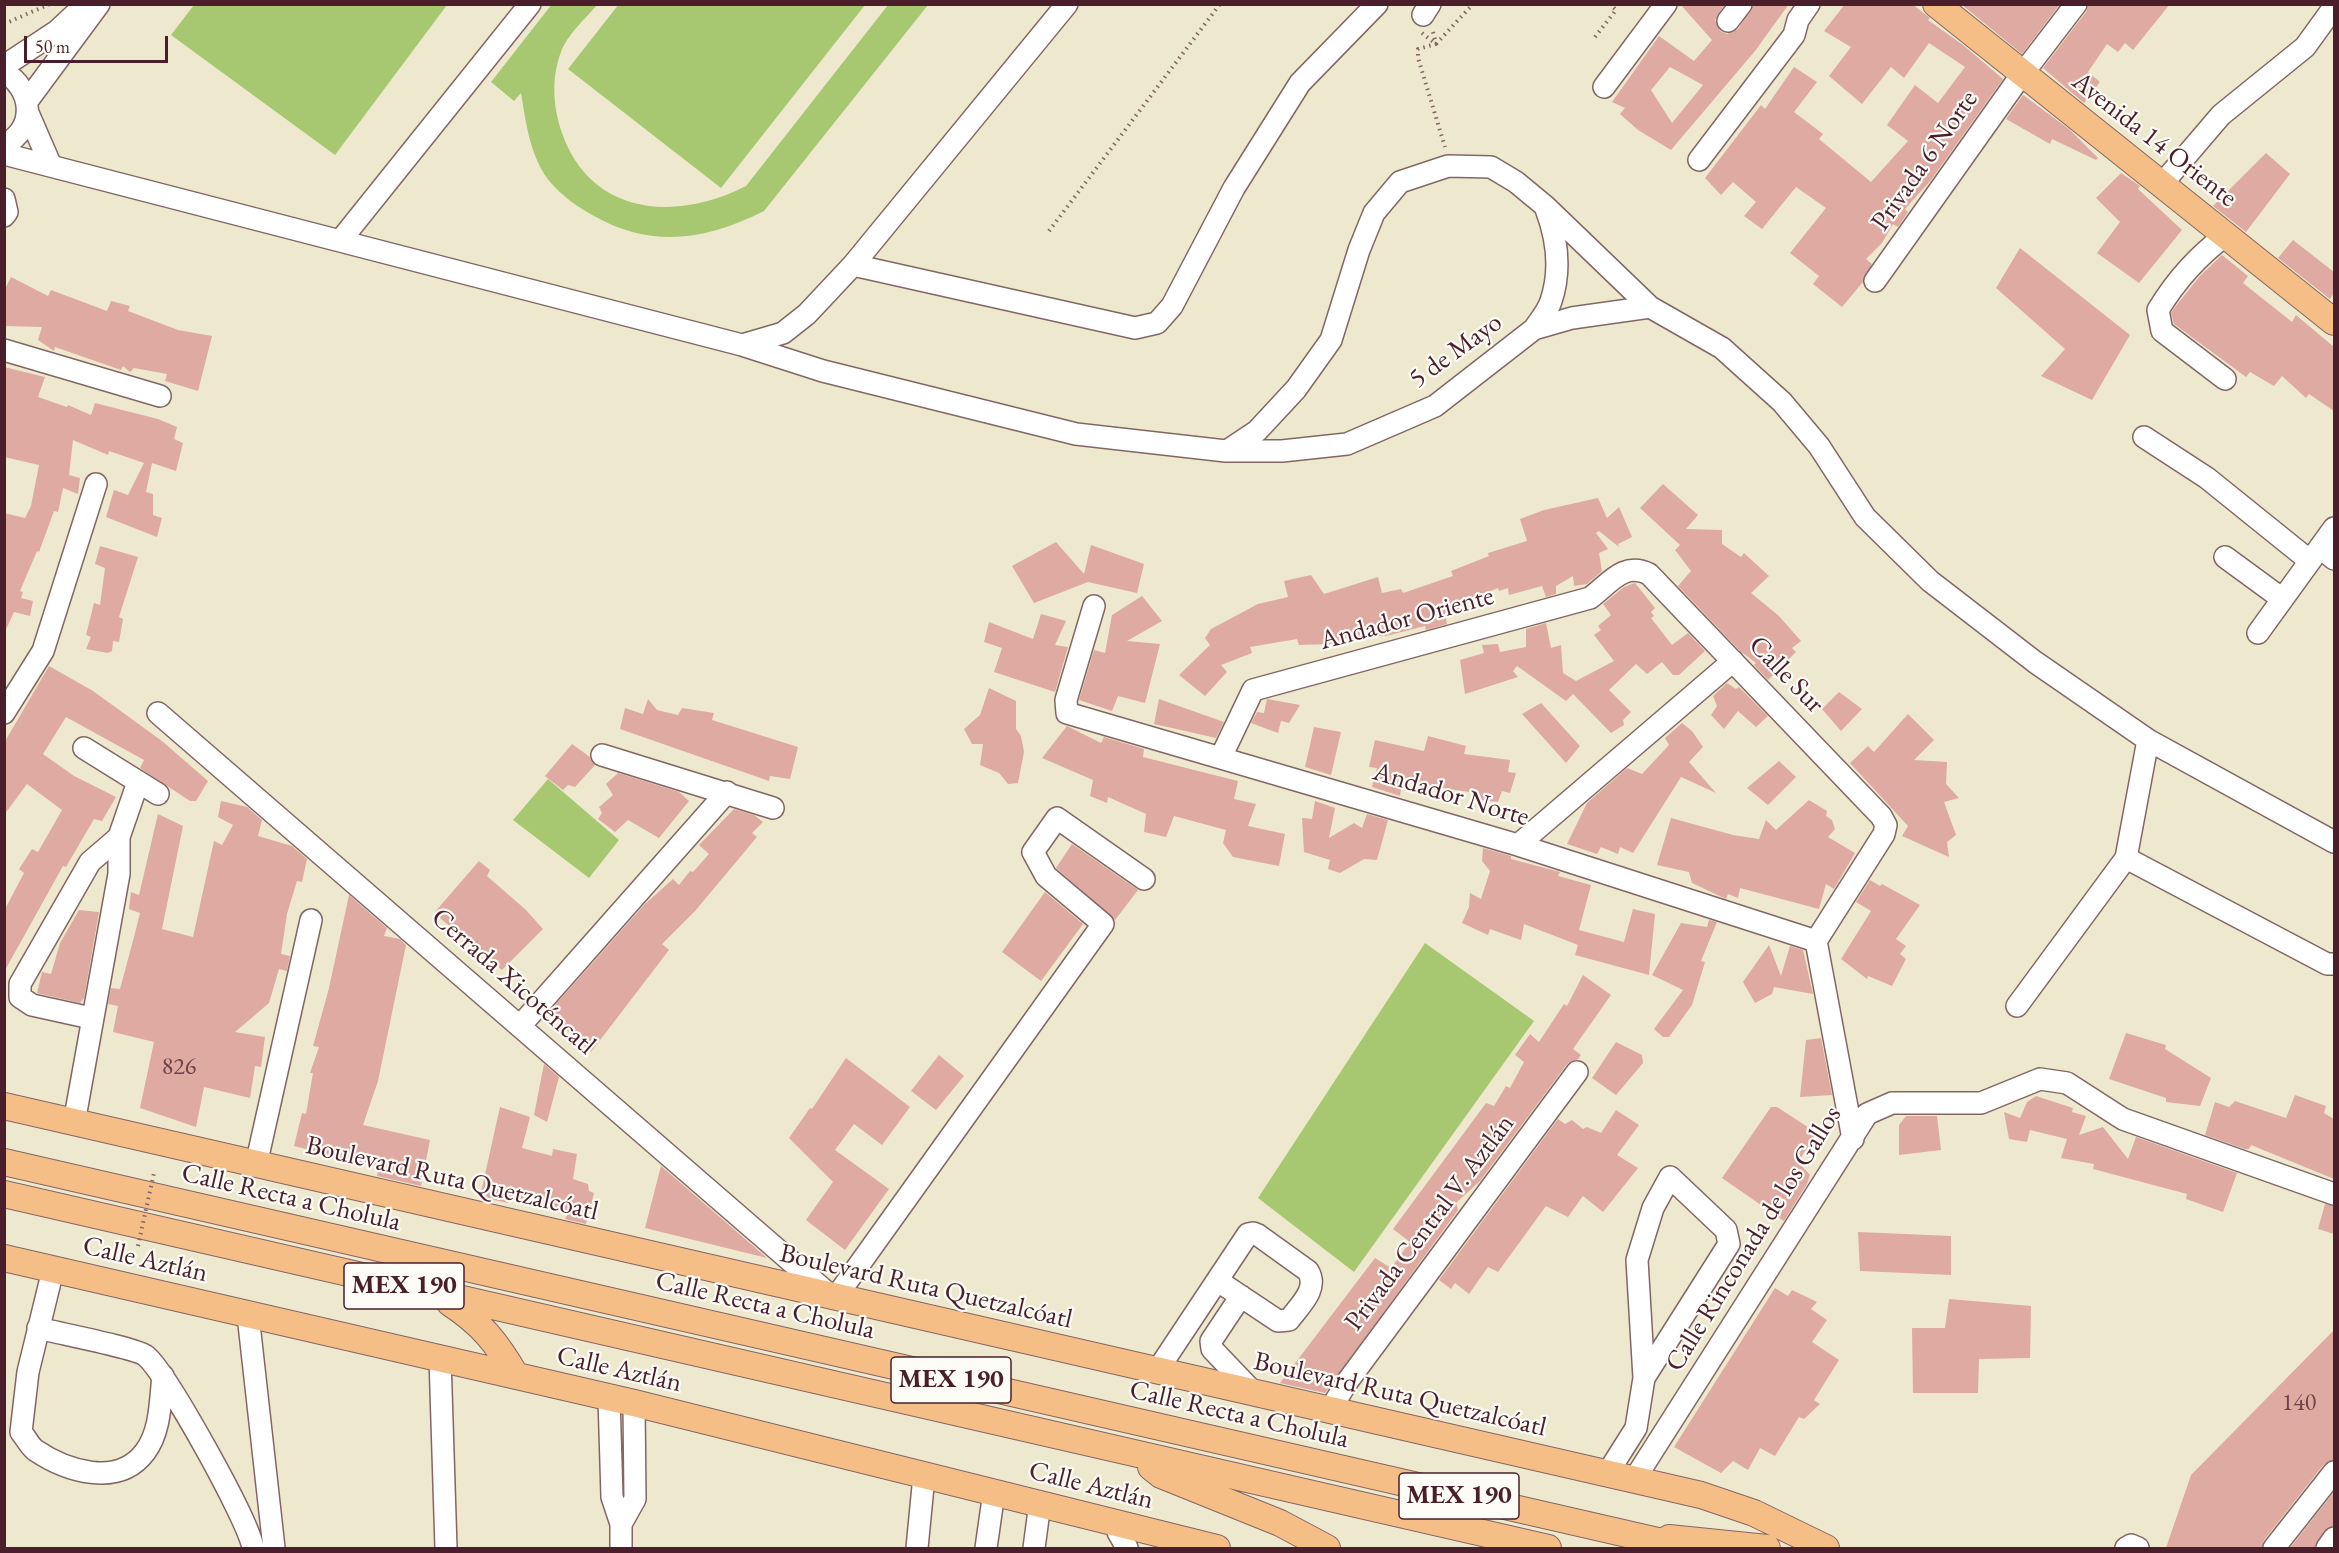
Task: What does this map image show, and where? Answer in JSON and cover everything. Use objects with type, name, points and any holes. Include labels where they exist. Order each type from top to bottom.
[{"type":"main road","name":"Avenida 14 Oriente","points":[[1936,4],[2334,322]]},
{"type":"main road","name":"Boulevard Ruta Quetzalcóatl","points":[[4,1106],[1701,1495],[1737,1506],[1778,1523],[1826,1548]]},
{"type":"main road","name":"Calle Recta a Cholula","points":[[4,1162],[1688,1548]]},
{"type":"main road","name":"MEX 190","points":[[4,1194],[1548,1548]]},
{"type":"main road","name":"Calle Aztlán","points":[[4,1258],[634,1403],[1217,1548]]},
{"type":"main road","points":[[438,1294],[476,1320],[498,1345],[516,1376]]},
{"type":"main road","points":[[1137,1455],[1161,1475],[1280,1523],[1327,1548]]},
{"type":"main road","points":[[1633,1535],[1767,1548]]},
{"type":"street","points":[[4,66],[57,31],[86,4]]},
{"type":"street","points":[[4,145],[13,140],[24,127],[28,107],[99,4]]},
{"type":"street","points":[[340,241],[530,4]]},
{"type":"street","points":[[742,345],[783,333],[807,314],[853,265],[1067,4]]},
{"type":"street","points":[[853,265],[1135,327],[1157,323],[1172,306],[1234,188],[1300,83],[1377,4]]},
{"type":"street","points":[[1604,87],[1666,4]]},
{"type":"street","points":[[1699,160],[1794,35],[1798,20],[1809,4]]},
{"type":"street","name":"Privada 6 Norte","points":[[1875,281],[2076,4]]},
{"type":"street","points":[[2162,184],[2220,115],[2305,47],[2334,7]]},
{"type":"street","points":[[4,72],[16,79],[51,166]]},
{"type":"street","name":"5 de Mayo","points":[[4,154],[742,345],[823,371],[1076,434],[1226,451],[1282,451],[1347,444],[1436,406],[1534,329],[1572,318],[1650,307]]},
{"type":"street","points":[[1226,451],[1257,431],[1296,390],[1331,340],[1359,250],[1374,213],[1400,182],[1448,166],[1491,167],[1516,182],[1545,206],[1650,307],[1722,348],[1782,402],[1819,446],[1865,517],[1930,581],[2035,662],[2148,740],[2334,842]]},
{"type":"street","points":[[4,199],[7,212],[4,216]]},
{"type":"street","points":[[1534,329],[1551,303],[1556,278],[1555,234],[1545,206]]},
{"type":"street","points":[[2225,379],[2162,331],[2158,310],[2169,292],[2210,248],[2226,235]]},
{"type":"street","points":[[4,350],[160,396]]},
{"type":"street","points":[[2144,438],[2207,477],[2321,556]]},
{"type":"street","points":[[4,713],[43,651],[96,484]]},
{"type":"street","points":[[2258,633],[2281,598],[2321,556],[2334,528]]},
{"type":"street","points":[[2224,557],[2281,598]]},
{"type":"street","name":"Calle Sur","points":[[1639,569],[1648,574],[1733,661],[1881,816],[1886,825],[1884,834],[1816,941]]},
{"type":"street","name":"Andador Oriente","points":[[1221,757],[1253,690],[1590,598],[1624,570],[1639,569]]},
{"type":"street","name":"Andador Norte","points":[[1094,606],[1066,700],[1067,713],[1518,844],[1816,941]]},
{"type":"street","points":[[1518,844],[1733,661]]},
{"type":"street","name":"Cerrada Xicoténcatl","points":[[158,713],[833,1297]]},
{"type":"street","points":[[2018,1006],[2126,858],[2148,740]]},
{"type":"street","points":[[84,748],[158,794]]},
{"type":"street","points":[[603,754],[773,808]]},
{"type":"street","points":[[74,1123],[91,1018],[119,874],[119,837],[138,782]]},
{"type":"street","points":[[520,1026],[727,792]]},
{"type":"street","points":[[833,1297],[1102,924],[1046,876],[1033,852],[1057,818],[1144,879]]},
{"type":"street","points":[[91,1018],[32,1005],[20,997],[20,984],[90,862],[119,837]]},
{"type":"street","points":[[2126,858],[2327,964],[2334,964]]},
{"type":"street","points":[[256,1165],[310,920]]},
{"type":"street","points":[[1816,941],[1853,1139]]},
{"type":"street","name":"Privada Central V. Aztlán","points":[[1330,1410],[1347,1382],[1577,1072]]},
{"type":"street","name":"Calle Rinconada de los Gallos","points":[[1634,1480],[1867,1114],[1892,1103],[1981,1102],[2040,1079],[2067,1083],[2123,1119],[2334,1194]]},
{"type":"street","points":[[1607,1474],[1636,1428],[1644,1378],[1637,1260],[1653,1208],[1670,1177],[1726,1230],[1729,1244],[1644,1378]]},
{"type":"street","points":[[1157,1371],[1248,1234],[1253,1233],[1308,1271],[1313,1279],[1313,1287],[1289,1320],[1284,1322],[1278,1321],[1218,1281]]},
{"type":"street","points":[[53,1270],[28,1372],[21,1432],[33,1449],[65,1466],[93,1474],[125,1469],[145,1452],[158,1423],[162,1376]]},
{"type":"street","points":[[1241,1296],[1211,1341],[1212,1349],[1254,1393]]},
{"type":"street","points":[[248,1315],[274,1548]]},
{"type":"street","points":[[39,1328],[145,1355],[162,1376],[236,1503],[254,1548]]},
{"type":"street","points":[[440,1359],[446,1548]]},
{"type":"street","points":[[609,1398],[612,1497],[621,1524],[621,1548]]},
{"type":"street","points":[[621,1524],[635,1498],[634,1403]]},
{"type":"street","points":[[2274,1548],[2334,1472]]},
{"type":"street","points":[[917,1548],[924,1476]]},
{"type":"street","points":[[986,1548],[993,1492]]},
{"type":"street","points":[[1034,1548],[1040,1503]]},
{"type":"street","points":[[1117,1524],[1118,1532],[1127,1548]]},
{"type":"street","points":[[2327,1548],[2334,1538]]},
{"type":"street","points":[[2126,1548],[2131,1545],[2138,1548]]},
{"type":"path","points":[[4,24],[50,4]]},
{"type":"path","points":[[1049,231],[1220,4]]},
{"type":"path","points":[[1448,166],[1443,136],[1418,58],[1418,49],[1436,44],[1473,4]]},
{"type":"path","points":[[1595,37],[1616,10],[1610,4]]},
{"type":"path","points":[[1426,10],[1436,44]]},
{"type":"path","points":[[138,1246],[154,1173]]},
{"type":"green space","points":[[552,4],[597,5],[568,39],[561,52],[556,72],[554,92],[557,113],[562,133],[575,161],[593,181],[615,196],[639,204],[665,207],[692,205],[746,186],[888,5],[928,5],[764,211],[722,229],[679,237],[658,237],[616,226],[588,213],[565,197],[551,183],[538,163],[530,140],[521,93],[514,101],[491,82]]},
{"type":"green space","points":[[619,4],[865,5],[721,188],[568,69]]},
{"type":"green space","points":[[194,5],[447,5],[335,155],[171,35]]},
{"type":"green space","points":[[548,779],[619,840],[589,878],[513,820]]},
{"type":"green space","points":[[1425,943],[1534,1021],[1354,1272],[1258,1198]]},
{"type":"building","points":[[1680,4],[1725,4],[1715,20],[1720,31],[1727,34],[1738,29],[1754,4],[1789,4],[1755,51],[1671,150],[1638,130],[1620,114],[1625,108],[1612,102],[1659,36],[1694,61],[1712,40]],"holes":[[[1670,67],[1703,85],[1672,123],[1651,90]]]},
{"type":"building","points":[[1845,4],[1912,4],[1930,18],[1928,20],[1963,45],[2003,79],[1931,180],[1905,209],[1908,212],[1898,227],[1893,224],[1882,243],[1866,259],[1872,264],[1863,282],[1842,307],[1813,284],[1819,276],[1790,253],[1826,208],[1796,187],[1762,229],[1744,216],[1756,202],[1733,182],[1721,195],[1705,178],[1761,105],[1765,109],[1794,67],[1817,82],[1794,112],[1823,134],[1819,139],[1871,182],[1908,141],[1887,125],[1915,85],[1938,103],[1965,67],[1929,43],[1904,78],[1891,67],[1862,104],[1829,76],[1851,47],[1824,31]]},
{"type":"building","points":[[1961,4],[2060,4],[2022,54]]},
{"type":"building","points":[[2089,4],[2170,4],[2133,50],[2125,43],[2118,52],[2107,44],[2088,72],[2100,82],[2084,103],[2043,68],[2086,12]]},
{"type":"building","points":[[2023,95],[2069,129],[2098,158],[2096,160],[2052,139],[2050,144],[2006,119]]},
{"type":"building","points":[[2266,153],[2290,174],[2246,232],[2213,206]]},
{"type":"building","points":[[2121,173],[2140,186],[2138,189],[2182,230],[2139,283],[2097,253],[2120,222],[2096,198]]},
{"type":"building","points":[[2293,240],[2334,272],[2334,293],[2330,299],[2278,258]]},
{"type":"building","points":[[2020,248],[2130,335],[2092,400],[2041,376],[2065,349],[1996,288]]},
{"type":"building","points":[[2222,255],[2248,276],[2243,283],[2292,322],[2296,315],[2334,347],[2334,411],[2309,394],[2306,398],[2282,376],[2274,386],[2250,372],[2246,377],[2174,324],[2171,313],[2175,307],[2200,276]]},
{"type":"building","points":[[11,277],[48,296],[51,290],[107,311],[111,301],[130,306],[128,311],[178,330],[212,336],[198,391],[165,381],[167,374],[134,368],[130,372],[123,366],[121,370],[55,347],[54,351],[38,340],[42,327],[4,326],[4,291]]},
{"type":"building","points":[[4,367],[45,377],[38,397],[67,407],[68,405],[91,415],[95,403],[158,419],[177,427],[174,439],[183,443],[176,471],[152,463],[146,492],[153,494],[153,515],[162,518],[157,537],[106,517],[114,490],[128,495],[144,463],[109,451],[108,455],[73,440],[69,475],[80,478],[78,494],[63,488],[58,512],[54,511],[39,552],[37,551],[20,591],[23,592],[21,598],[33,601],[30,616],[14,612],[4,634],[4,513],[25,518],[31,506],[39,465],[4,457]]},
{"type":"building","points":[[1663,484],[1698,515],[1686,529],[1722,530],[1722,544],[1741,557],[1744,553],[1769,576],[1751,593],[1779,616],[1801,641],[1792,648],[1796,652],[1768,680],[1754,665],[1756,663],[1739,650],[1678,586],[1691,571],[1675,550],[1680,545],[1640,508]]},
{"type":"building","points":[[1598,498],[1607,518],[1619,507],[1632,537],[1618,544],[1619,547],[1599,531],[1596,533],[1608,549],[1599,553],[1602,571],[1587,584],[1574,586],[1573,576],[1556,586],[1556,594],[1546,597],[1542,586],[1509,595],[1508,588],[1499,591],[1498,588],[1458,604],[1459,609],[1445,613],[1447,624],[1426,630],[1425,626],[1386,636],[1349,637],[1330,644],[1299,645],[1297,639],[1250,647],[1252,653],[1221,665],[1227,672],[1205,696],[1179,675],[1210,645],[1205,638],[1211,629],[1258,604],[1288,597],[1284,581],[1311,575],[1324,594],[1378,577],[1382,593],[1401,589],[1403,593],[1453,576],[1451,571],[1489,556],[1488,553],[1527,541],[1520,519],[1544,510]]},
{"type":"building","points":[[1056,542],[1084,574],[1091,545],[1144,564],[1137,593],[1088,582],[1034,603],[1012,566]]},
{"type":"building","points":[[100,546],[138,557],[119,617],[123,619],[119,642],[113,641],[112,651],[108,653],[86,649],[91,637],[86,635],[94,603],[100,605],[105,568],[95,564]]},
{"type":"building","points":[[1635,583],[1655,608],[1651,612],[1654,616],[1651,618],[1672,645],[1688,633],[1705,651],[1679,675],[1673,675],[1662,662],[1647,674],[1636,664],[1609,690],[1631,712],[1623,720],[1624,725],[1611,733],[1573,694],[1566,701],[1517,666],[1513,671],[1518,677],[1465,694],[1460,660],[1484,653],[1482,645],[1498,644],[1500,652],[1526,647],[1526,629],[1546,623],[1551,648],[1561,645],[1563,673],[1576,681],[1614,661],[1594,635],[1601,630],[1598,626],[1611,615],[1603,604],[1624,587]]},
{"type":"building","points":[[1142,596],[1162,621],[1127,641],[1160,644],[1145,703],[1118,696],[1112,711],[1079,700],[1094,650],[1105,653],[1112,615]]},
{"type":"building","points":[[1041,614],[1066,621],[1055,645],[1068,647],[1055,692],[994,672],[1002,648],[984,642],[989,622],[1033,639]]},
{"type":"building","points":[[49,666],[93,691],[162,741],[208,781],[196,801],[190,801],[140,768],[144,760],[66,717],[43,754],[74,776],[116,797],[102,821],[94,819],[66,867],[63,866],[4,972],[4,911],[24,873],[19,869],[32,849],[38,852],[62,810],[27,784],[4,815],[4,743]]},
{"type":"building","points":[[1727,683],[1736,689],[1739,687],[1768,716],[1756,727],[1738,711],[1724,729],[1711,715],[1717,706],[1713,696]]},
{"type":"building","points":[[989,688],[1016,701],[1016,729],[1021,736],[1024,752],[1018,783],[1008,784],[999,773],[980,765],[983,744],[972,744],[964,729],[980,715]]},
{"type":"building","points":[[1839,692],[1862,709],[1841,731],[1822,709]]},
{"type":"building","points":[[648,699],[657,710],[678,715],[682,708],[714,713],[712,720],[798,747],[790,779],[770,776],[769,781],[620,729],[625,708],[643,714]]},
{"type":"building","points":[[1159,699],[1224,722],[1216,738],[1154,724]]},
{"type":"building","points":[[1267,699],[1300,705],[1289,723],[1281,721],[1278,733],[1251,723],[1257,712],[1264,713]]},
{"type":"building","points":[[1541,703],[1580,746],[1566,763],[1522,714]]},
{"type":"building","points":[[1908,714],[1934,740],[1914,760],[1947,762],[1946,784],[1959,798],[1944,802],[1956,835],[1947,842],[1949,857],[1902,836],[1908,826],[1850,763],[1868,746],[1874,752]]},
{"type":"building","points":[[1682,723],[1692,731],[1703,747],[1689,762],[1716,793],[1681,777],[1633,853],[1620,847],[1618,854],[1601,847],[1597,854],[1567,844],[1587,803],[1627,768],[1642,774],[1669,745],[1665,738]]},
{"type":"building","points":[[1067,726],[1101,743],[1104,737],[1144,749],[1143,757],[1238,781],[1234,799],[1256,804],[1248,826],[1285,834],[1279,866],[1233,857],[1223,843],[1226,830],[1174,816],[1166,837],[1144,832],[1146,814],[1108,797],[1107,803],[1090,796],[1093,780],[1042,758]]},
{"type":"building","points":[[1314,727],[1341,732],[1331,775],[1305,767]]},
{"type":"building","points":[[1428,736],[1466,746],[1464,754],[1510,760],[1508,772],[1516,773],[1510,793],[1502,791],[1498,802],[1480,800],[1476,793],[1429,786],[1403,778],[1400,796],[1372,787],[1377,768],[1369,767],[1375,740],[1424,751]]},
{"type":"building","points":[[572,744],[590,757],[595,765],[575,787],[568,785],[563,790],[545,776]]},
{"type":"building","points":[[1779,761],[1796,777],[1768,805],[1747,788]]},
{"type":"building","points":[[618,773],[679,792],[689,801],[659,838],[628,820],[615,832],[598,819],[602,813],[599,807],[613,795],[606,784]]},
{"type":"building","points":[[1809,800],[1827,811],[1826,816],[1832,820],[1835,829],[1828,837],[1855,853],[1834,889],[1826,884],[1819,909],[1740,888],[1738,898],[1728,894],[1726,899],[1692,883],[1689,872],[1657,865],[1671,818],[1733,835],[1759,839],[1766,820],[1776,830]]},
{"type":"building","points":[[221,801],[247,807],[262,820],[258,836],[292,846],[307,859],[302,882],[297,881],[287,914],[281,954],[290,956],[287,971],[279,969],[269,1003],[235,1032],[265,1037],[261,1067],[255,1066],[250,1098],[204,1087],[196,1127],[140,1108],[154,1042],[113,1032],[118,1006],[108,1004],[111,988],[120,989],[134,937],[140,913],[129,909],[131,892],[139,895],[158,814],[183,826],[162,929],[193,937],[214,841],[222,845],[233,825],[218,817]]},
{"type":"building","points":[[1315,801],[1335,808],[1329,838],[1354,823],[1362,828],[1367,814],[1388,820],[1377,860],[1364,859],[1340,873],[1328,869],[1330,860],[1304,852],[1302,818],[1312,819]]},
{"type":"building","points":[[734,809],[754,815],[763,822],[752,833],[757,837],[695,911],[662,944],[669,950],[591,1052],[548,1013],[645,904],[673,879],[679,885],[690,871],[693,872],[709,854],[699,845]]},
{"type":"building","points":[[1072,844],[1138,890],[1115,920],[1056,868]]},
{"type":"building","points":[[1483,848],[1511,856],[1511,859],[1560,872],[1558,876],[1591,885],[1579,930],[1624,942],[1633,909],[1655,914],[1649,975],[1575,955],[1578,945],[1524,924],[1521,940],[1490,929],[1488,935],[1462,923],[1469,907],[1470,893],[1481,899],[1490,871],[1482,861]]},
{"type":"building","points":[[479,861],[490,870],[487,876],[526,910],[543,929],[502,970],[434,913]]},
{"type":"building","points":[[1870,880],[1920,905],[1896,939],[1906,946],[1900,954],[1906,959],[1892,986],[1868,976],[1867,979],[1841,959],[1871,911],[1856,902]]},
{"type":"building","points":[[1045,892],[1083,924],[1041,981],[1002,952]]},
{"type":"building","points":[[349,895],[387,928],[384,936],[400,939],[406,945],[378,1081],[363,1125],[430,1140],[421,1186],[377,1176],[379,1167],[294,1146],[302,1113],[306,1114],[313,1073],[310,1073],[319,1047],[313,1046],[329,988]]},
{"type":"building","points":[[79,910],[99,912],[84,998],[80,1003],[37,993],[42,972],[51,974],[60,943]]},
{"type":"building","points":[[1709,920],[1717,922],[1701,961],[1705,962],[1692,1005],[1669,1037],[1663,1037],[1654,1029],[1683,990],[1652,975],[1681,923],[1707,927]]},
{"type":"building","points":[[1769,945],[1781,976],[1790,946],[1803,950],[1813,994],[1774,987],[1772,994],[1755,1003],[1743,982]]},
{"type":"building","points":[[1583,975],[1611,995],[1573,1049],[1581,1055],[1567,1064],[1480,1181],[1456,1203],[1458,1210],[1325,1393],[1280,1383],[1375,1258],[1391,1268],[1410,1242],[1393,1229],[1486,1103],[1494,1106],[1506,1086],[1510,1088],[1524,1062],[1515,1055],[1530,1034],[1539,1042],[1564,1004],[1567,1006]]},
{"type":"building","points":[[2126,1033],[2166,1045],[2165,1049],[2211,1078],[2200,1106],[2166,1102],[2166,1098],[2109,1079]]},
{"type":"building","points":[[1821,1038],[1832,1095],[1800,1097],[1806,1040]]},
{"type":"building","points":[[1616,1042],[1642,1055],[1643,1063],[1616,1095],[1592,1078]]},
{"type":"building","points":[[939,1055],[964,1076],[936,1110],[911,1091]]},
{"type":"building","points":[[846,1058],[910,1107],[882,1145],[854,1124],[835,1150],[889,1189],[845,1250],[806,1220],[833,1182],[789,1138],[810,1108],[812,1109]]},
{"type":"building","points":[[544,1064],[559,1077],[547,1122],[534,1115]]},
{"type":"building","points":[[2295,1095],[2326,1106],[2324,1113],[2334,1119],[2334,1179],[2251,1145],[2249,1149],[2245,1149],[2205,1135],[2215,1102],[2229,1107],[2235,1101],[2286,1118]]},
{"type":"building","points":[[2036,1096],[2073,1108],[2072,1112],[2086,1116],[2079,1135],[2103,1127],[2128,1159],[2136,1137],[2237,1173],[2223,1212],[2186,1199],[2187,1194],[2093,1169],[2094,1164],[2061,1158],[2067,1139],[2030,1130],[2027,1142],[2009,1139],[2004,1112],[2020,1118],[2027,1102]]},
{"type":"building","points":[[500,1107],[530,1117],[522,1148],[552,1156],[553,1149],[577,1154],[573,1179],[588,1184],[589,1191],[594,1193],[586,1224],[565,1219],[567,1215],[544,1207],[509,1199],[508,1203],[480,1197]]},
{"type":"building","points":[[1771,1107],[1777,1107],[1817,1133],[1798,1162],[1810,1175],[1807,1184],[1784,1221],[1722,1178]]},
{"type":"building","points":[[1616,1110],[1639,1125],[1617,1155],[1638,1168],[1603,1212],[1583,1196],[1568,1217],[1546,1206],[1498,1272],[1488,1267],[1469,1294],[1455,1283],[1451,1289],[1439,1280],[1558,1119],[1565,1124],[1572,1120],[1583,1129],[1587,1127],[1601,1133]]},
{"type":"building","points":[[1906,1116],[1937,1116],[1941,1150],[1899,1155],[1899,1125]]},
{"type":"building","points":[[661,1166],[767,1258],[645,1228]]},
{"type":"building","points":[[2325,1204],[2334,1206],[2334,1234],[2318,1229]]},
{"type":"building","points":[[1858,1232],[1951,1236],[1951,1275],[1860,1271]]},
{"type":"building","points":[[1775,1288],[1788,1296],[1792,1290],[1817,1302],[1811,1309],[1827,1320],[1812,1342],[1839,1360],[1814,1400],[1820,1404],[1804,1419],[1799,1417],[1775,1456],[1760,1448],[1748,1470],[1733,1461],[1721,1473],[1674,1447]]},
{"type":"building","points":[[1949,1299],[2031,1306],[2030,1358],[1979,1359],[1978,1393],[1913,1393],[1912,1328],[1945,1328]]},
{"type":"building","points":[[2334,1330],[2334,1459],[2324,1464],[2264,1540],[2262,1548],[2166,1548],[2191,1475]]},
{"type":"building","points":[[2334,1492],[2334,1525],[2324,1531],[2314,1548],[2290,1548]]}]
